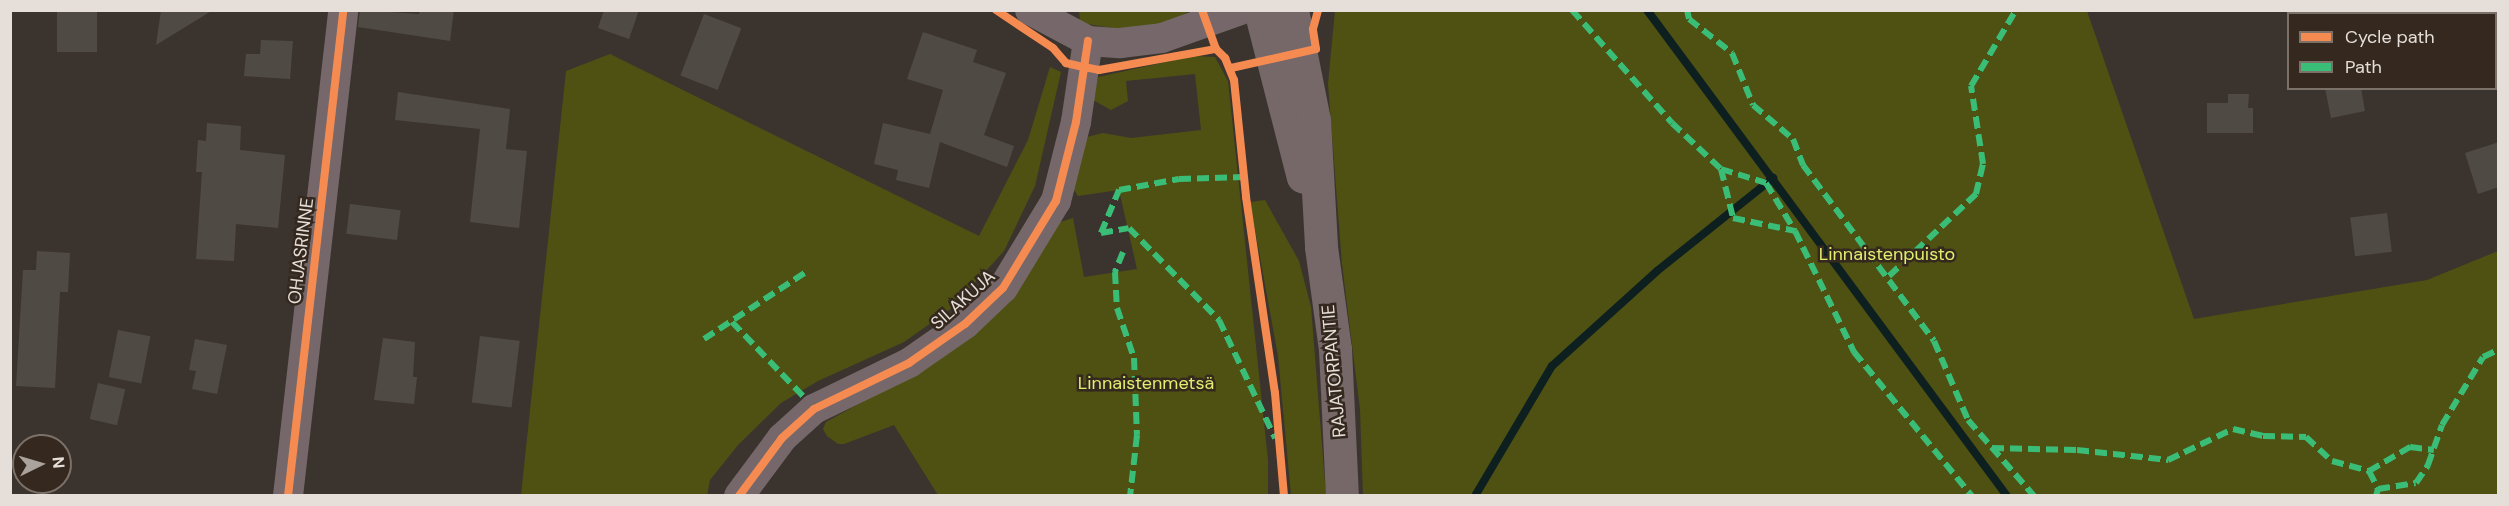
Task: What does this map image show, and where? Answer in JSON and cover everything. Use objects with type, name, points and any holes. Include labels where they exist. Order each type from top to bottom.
[{"type":"main road","name":"RAJATORPANTIE","points":[[1260,10],[1322,247]]},
{"type":"main road","name":"RAJATORPANTIE","points":[[1292,10],[1314,120],[1322,247],[1335,349],[1342,495]]},
{"type":"street","name":"OHJASRINNE","points":[[288,495],[343,10]]},
{"type":"street","points":[[1030,10],[1088,41],[1120,43],[1162,38],[1240,10]]},
{"type":"street","name":"SILAKUJA","points":[[739,495],[782,438],[814,409],[909,363],[964,324],[1003,288],[1056,201],[1076,122],[1088,41]]},
{"type":"green space","points":[[1079,10],[1190,11],[1165,24],[1126,30],[1080,23]]},
{"type":"green space","name":"Linnaistenpuisto","points":[[1335,11],[2087,11],[2194,319],[2427,280],[2498,251],[2498,495],[1363,495],[1360,409],[1342,264],[1328,84]]},
{"type":"green space","points":[[610,54],[979,236],[1028,140],[1050,67],[1061,72],[1035,186],[1004,251],[952,308],[904,342],[818,381],[781,403],[738,445],[710,480],[707,495],[521,495],[566,71]]},
{"type":"green space","name":"Linnaistenmetsä","points":[[1193,56],[1215,57],[1228,81],[1268,460],[1268,495],[938,495],[894,425],[844,444],[838,444],[827,436],[823,429],[826,422],[877,394],[1057,223],[1073,218],[1084,277],[1137,269],[1119,190],[1078,196],[1072,187],[1087,137],[1103,133],[1131,138],[1201,130],[1195,74],[1126,81],[1128,101],[1111,110],[1093,100],[1098,77]]},
{"type":"green space","points":[[1265,200],[1299,261],[1311,307],[1326,495],[1291,495],[1278,356],[1250,202]]},
{"type":"building","points":[[57,10],[97,10],[97,52],[57,52]]},
{"type":"building","points":[[161,10],[213,10],[156,45]]},
{"type":"building","points":[[360,10],[419,14],[420,10],[454,10],[450,41],[358,27]]},
{"type":"building","points":[[604,10],[639,10],[629,39],[598,28]]},
{"type":"building","points":[[704,14],[741,28],[718,90],[680,76]]},
{"type":"building","points":[[923,32],[977,50],[973,62],[1006,73],[984,135],[1014,146],[1007,167],[940,142],[929,188],[896,180],[898,170],[874,164],[883,123],[930,134],[943,90],[907,79]]},
{"type":"building","points":[[261,40],[293,41],[290,79],[244,76],[246,54],[260,54]]},
{"type":"building","points":[[2325,90],[2361,90],[2365,111],[2331,118]]},
{"type":"building","points":[[398,92],[510,109],[506,149],[527,151],[519,228],[470,222],[480,129],[395,120]]},
{"type":"building","points":[[2228,94],[2249,94],[2248,108],[2253,108],[2253,133],[2207,133],[2207,103],[2228,103]]},
{"type":"building","points":[[207,123],[241,126],[240,150],[285,155],[278,228],[236,224],[234,261],[196,259],[202,172],[196,172],[198,140],[206,141]]},
{"type":"building","points":[[2499,142],[2499,187],[2478,194],[2465,153]]},
{"type":"building","points":[[350,204],[401,210],[397,240],[346,234]]},
{"type":"building","points":[[2387,213],[2392,252],[2355,256],[2350,218]]},
{"type":"building","points":[[37,251],[70,253],[68,292],[60,292],[55,388],[16,386],[23,270],[36,270]]},
{"type":"building","points":[[118,330],[150,336],[141,383],[109,377]]},
{"type":"building","points":[[480,336],[520,341],[512,407],[472,403]]},
{"type":"building","points":[[383,338],[415,342],[413,377],[417,377],[414,404],[374,400]]},
{"type":"building","points":[[195,339],[227,345],[217,394],[192,389],[196,371],[189,370]]},
{"type":"building","points":[[98,383],[125,389],[117,425],[90,419]]},
{"type":"waterway","points":[[1647,10],[2007,496]]},
{"type":"waterway","points":[[1475,496],[1552,366],[1657,271],[1773,178]]},
{"type":"marked path","points":[[1572,10],[1672,123],[1721,169],[1733,218],[1795,231],[1854,352],[1972,496]]},
{"type":"marked path","points":[[1687,10],[1689,19],[1732,53],[1753,105],[1793,139],[1803,165],[1934,341],[1968,420],[2034,496]]},
{"type":"marked path","points":[[1889,276],[1976,194],[1983,164],[1971,86],[2016,10]]},
{"type":"marked path","points":[[1721,169],[1766,183],[1795,231]]},
{"type":"marked path","points":[[1101,233],[1119,190],[1179,179],[1244,177]]},
{"type":"marked path","points":[[1101,233],[1129,228],[1219,320],[1275,438]]},
{"type":"marked path","points":[[1123,252],[1115,272],[1117,308],[1134,358],[1137,435],[1130,496]]},
{"type":"marked path","points":[[704,339],[806,272]]},
{"type":"marked path","points":[[732,322],[803,396]]},
{"type":"marked path","points":[[2376,496],[2378,489],[2416,483],[2428,465],[2442,425],[2483,357],[2498,350]]},
{"type":"marked path","points":[[1992,448],[2077,450],[2168,460],[2233,429],[2263,436],[2306,437],[2332,461],[2369,471],[2378,489]]},
{"type":"marked path","points":[[2369,471],[2410,447],[2434,450]]},
{"type":"cycle path","points":[[288,496],[343,10]]},
{"type":"cycle path","points":[[996,10],[1053,48],[1066,63],[1099,70],[1216,49]]},
{"type":"cycle path","points":[[1202,10],[1216,49],[1225,58],[1234,80],[1246,197],[1275,393],[1284,496]]},
{"type":"cycle path","points":[[1231,68],[1316,49],[1313,29],[1318,10]]},
{"type":"cycle path","points":[[739,496],[782,438],[814,409],[909,363],[965,324],[1003,288],[1056,201],[1076,122],[1088,41]]}]
